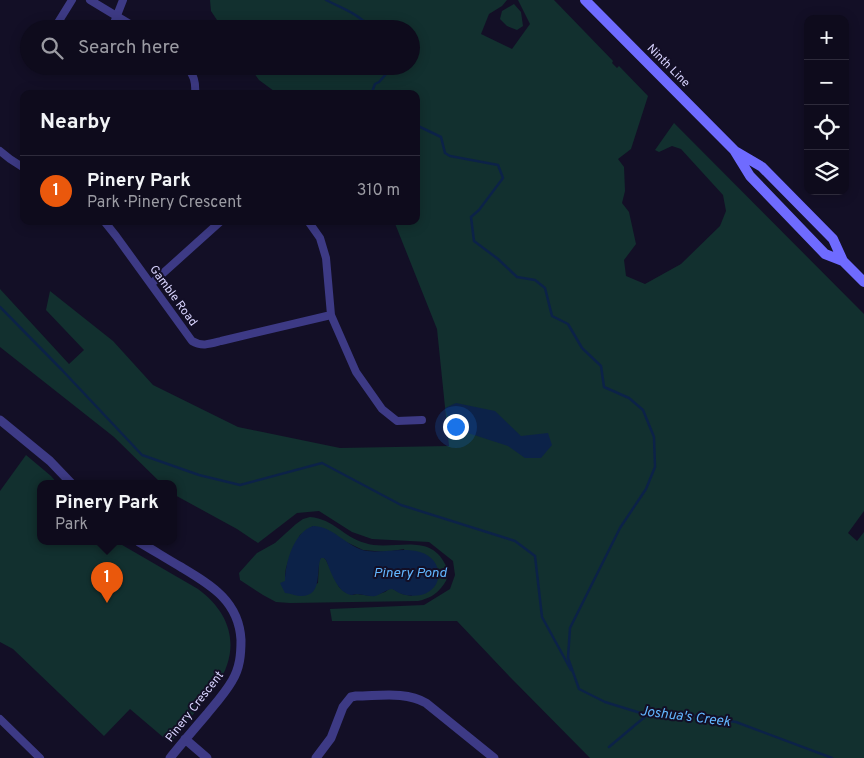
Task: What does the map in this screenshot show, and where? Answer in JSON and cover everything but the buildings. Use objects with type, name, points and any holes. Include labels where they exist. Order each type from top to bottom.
[{"type":"main road","name":"Ninth Line","points":[[585,0],[734,150],[750,176],[825,254],[843,261]]},
{"type":"main road","name":"Ninth Line","points":[[734,150],[762,167],[833,239],[843,261],[864,282]]},
{"type":"street","points":[[60,20],[72,0]]},
{"type":"street","points":[[90,0],[123,20]]},
{"type":"street","points":[[115,20],[123,0]]},
{"type":"street","points":[[193,75],[196,84],[195,90]]},
{"type":"street","points":[[0,151],[20,165]]},
{"type":"street","name":"Gamble Road","points":[[107,225],[192,341],[198,345],[205,345],[331,314]]},
{"type":"street","points":[[152,284],[217,225]]},
{"type":"street","points":[[311,225],[320,238],[326,258],[331,314],[356,372],[382,409],[397,422],[422,420]]},
{"type":"street","points":[[0,420],[50,461],[68,480]]},
{"type":"street","name":"Pinery Crescent","points":[[143,545],[217,590],[233,612],[240,633],[241,650],[234,678],[226,691],[170,758]]},
{"type":"street","points":[[316,758],[331,738],[343,707],[351,697],[396,695],[415,698],[426,703],[494,758]]},
{"type":"street","points":[[0,719],[40,758]]},
{"type":"street","points":[[185,739],[207,758]]},
{"type":"green space","points":[[210,0],[507,0],[502,6],[489,14],[481,34],[512,49],[530,24],[518,0],[554,0],[613,61],[612,63],[617,68],[619,66],[648,96],[631,149],[618,159],[624,167],[625,191],[622,203],[629,212],[636,244],[624,260],[626,276],[645,284],[681,264],[720,226],[726,211],[723,195],[681,149],[672,146],[659,152],[655,150],[674,123],[864,314],[864,511],[848,533],[857,541],[864,532],[864,758],[590,758],[457,621],[332,621],[330,609],[424,605],[450,589],[455,575],[453,561],[429,542],[372,539],[352,532],[319,511],[297,513],[258,543],[237,529],[177,496],[177,480],[158,480],[114,437],[0,347],[0,289],[69,364],[84,350],[46,310],[50,291],[113,341],[153,385],[238,427],[340,448],[449,446],[437,329],[396,225],[420,225],[420,90],[273,90],[255,75],[420,75],[420,20],[217,20],[211,11]]},
{"type":"green space","points":[[514,4],[521,12],[523,26],[517,30],[507,26],[500,19],[502,11]]},
{"type":"green space","points":[[26,455],[54,480],[37,480],[37,545],[122,545],[198,589],[219,609],[229,633],[230,645],[229,658],[224,672],[217,685],[170,743],[130,709],[104,736],[13,649],[0,642],[0,491]]},
{"type":"green space","points":[[310,517],[326,521],[350,537],[365,543],[375,545],[409,544],[429,548],[438,554],[445,564],[448,573],[447,579],[434,595],[418,601],[290,603],[276,602],[240,580],[239,573],[257,553],[275,543],[303,519]],"holes":[[[313,526],[363,550],[386,552],[404,549],[412,596],[402,594],[393,589],[372,596],[352,595],[345,592],[339,587],[324,558],[319,560],[318,583],[296,595],[287,592],[285,575],[290,556],[300,535]]]},
{"type":"water","points":[[456,403],[495,411],[521,436],[548,433],[552,445],[541,458],[525,458],[508,446],[468,433],[447,415],[445,408]]},
{"type":"water","name":"Pinery Pond","points":[[313,526],[327,529],[353,546],[367,551],[407,550],[420,552],[434,561],[437,567],[438,581],[429,592],[421,595],[401,594],[392,589],[375,596],[352,595],[338,586],[326,560],[321,558],[316,588],[313,592],[300,596],[285,593],[280,583],[285,581],[292,549],[306,529]]},
{"type":"waterway","points":[[326,0],[362,20]]},
{"type":"waterway","points":[[373,90],[375,84],[385,75]]},
{"type":"waterway","name":"Joshua's Creek","points":[[420,127],[441,137],[445,153],[450,156],[498,165],[503,178],[479,210],[471,217],[474,241],[498,259],[517,277],[535,280],[545,288],[552,316],[568,324],[582,348],[601,366],[604,387],[629,398],[643,410],[654,437],[655,467],[646,489],[620,528],[570,628],[568,658],[579,689],[605,702],[647,715],[681,714],[736,722],[832,758]]},
{"type":"waterway","points":[[0,307],[142,455],[199,475],[240,485],[322,463],[401,505],[515,541],[535,556],[542,617],[571,670]]},
{"type":"waterway","points":[[609,747],[647,715]]},
{"type":"place","name":"Pinery Park","points":[[107,603]]}]
